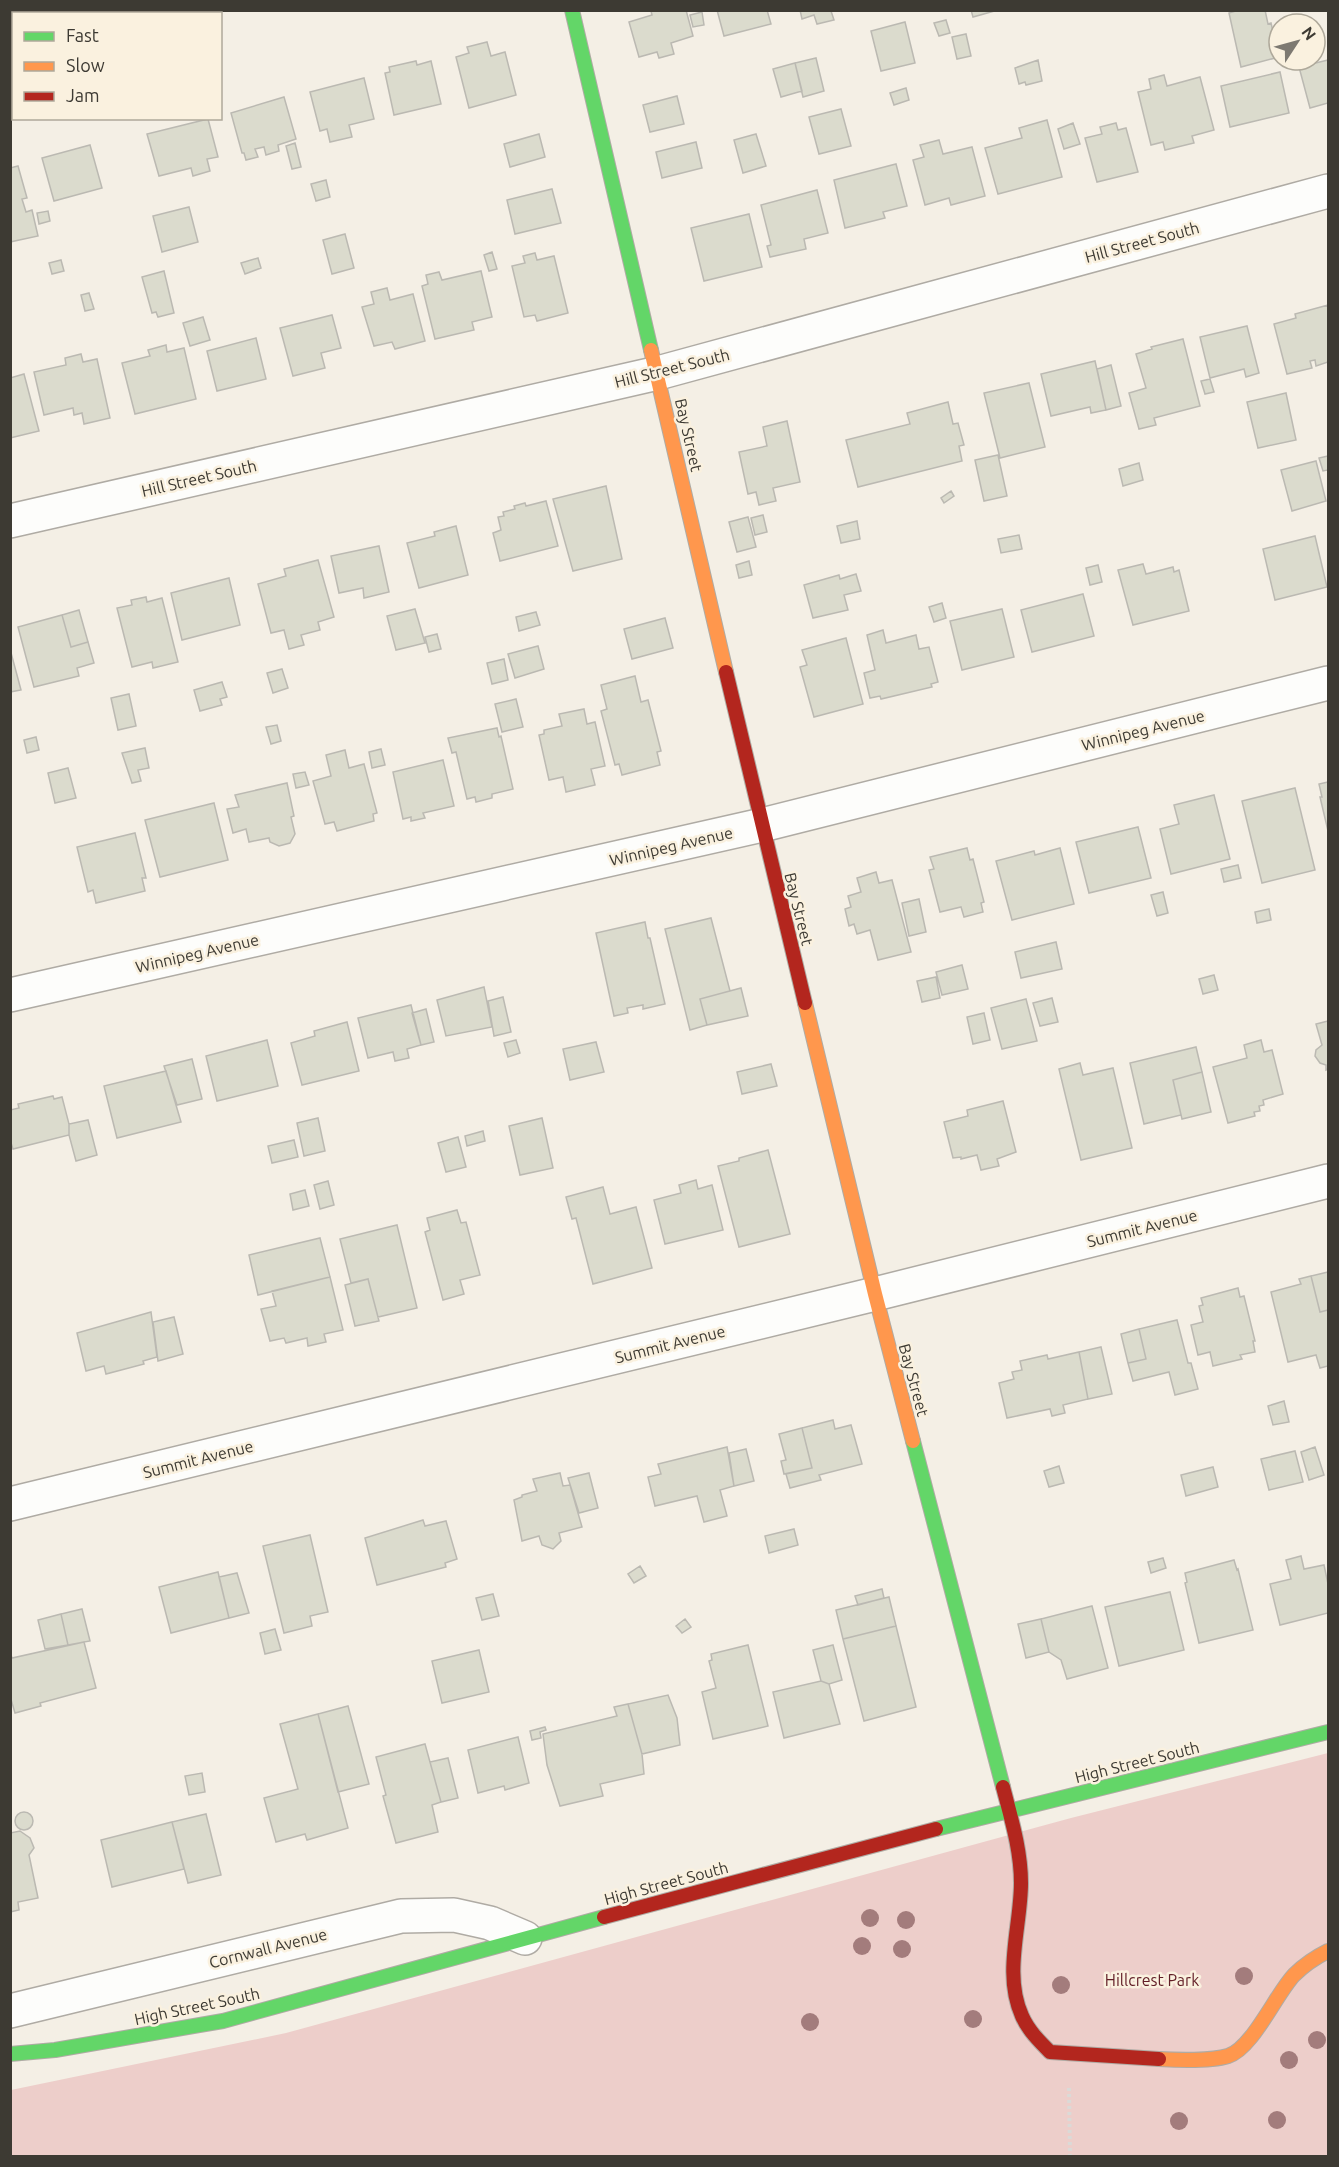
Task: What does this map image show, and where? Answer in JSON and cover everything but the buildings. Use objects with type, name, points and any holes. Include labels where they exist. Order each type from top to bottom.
[{"type":"street","name":"Bay Street","points":[[572,10],[762,825],[875,1294],[1009,1810],[1021,1882],[1012,1982],[1019,2011],[1036,2041],[1050,2052],[1180,2060],[1229,2056],[1244,2046],[1294,1975],[1317,1956],[1329,1951]]},
{"type":"street","name":"Hill Street South","points":[[10,521],[658,373],[1329,192]]},
{"type":"street","name":"Winnipeg Avenue","points":[[10,995],[762,825],[1329,683]]},
{"type":"street","name":"Summit Avenue","points":[[10,1504],[1329,1181]]},
{"type":"street","name":"High Street South","points":[[10,2054],[55,2050],[223,2021],[525,1938],[1009,1810],[1329,1732]]},
{"type":"street","name":"Cornwall Avenue","points":[[10,2011],[401,1916],[453,1915],[490,1923],[525,1938]]},
{"type":"path","points":[[1069,2090],[1070,2157]]},
{"type":"green space","name":"Hillcrest Park","points":[[1328,1753],[1328,2156],[11,2156],[11,2090],[286,2033],[1071,1818]]},
{"type":"traffic: fast","points":[[572,10],[651,350]]},
{"type":"traffic: fast","points":[[913,1441],[1003,1787]]},
{"type":"traffic: fast","points":[[936,1829],[1328,1732]]},
{"type":"traffic: fast","points":[[10,2054],[55,2050],[223,2021],[604,1917]]},
{"type":"traffic: slow","points":[[651,350],[726,672]]},
{"type":"traffic: slow","points":[[805,1003],[913,1441]]},
{"type":"traffic: slow","points":[[1159,2059],[1213,2059],[1228,2056],[1237,2051],[1255,2032],[1294,1975],[1328,1951]]},
{"type":"traffic: jam","points":[[726,672],[805,1003]]},
{"type":"traffic: jam","points":[[1003,1787],[1015,1834],[1021,1871],[1013,1967],[1017,2000],[1024,2021],[1050,2052],[1159,2059]]},
{"type":"traffic: jam","points":[[604,1917],[936,1829]]}]
